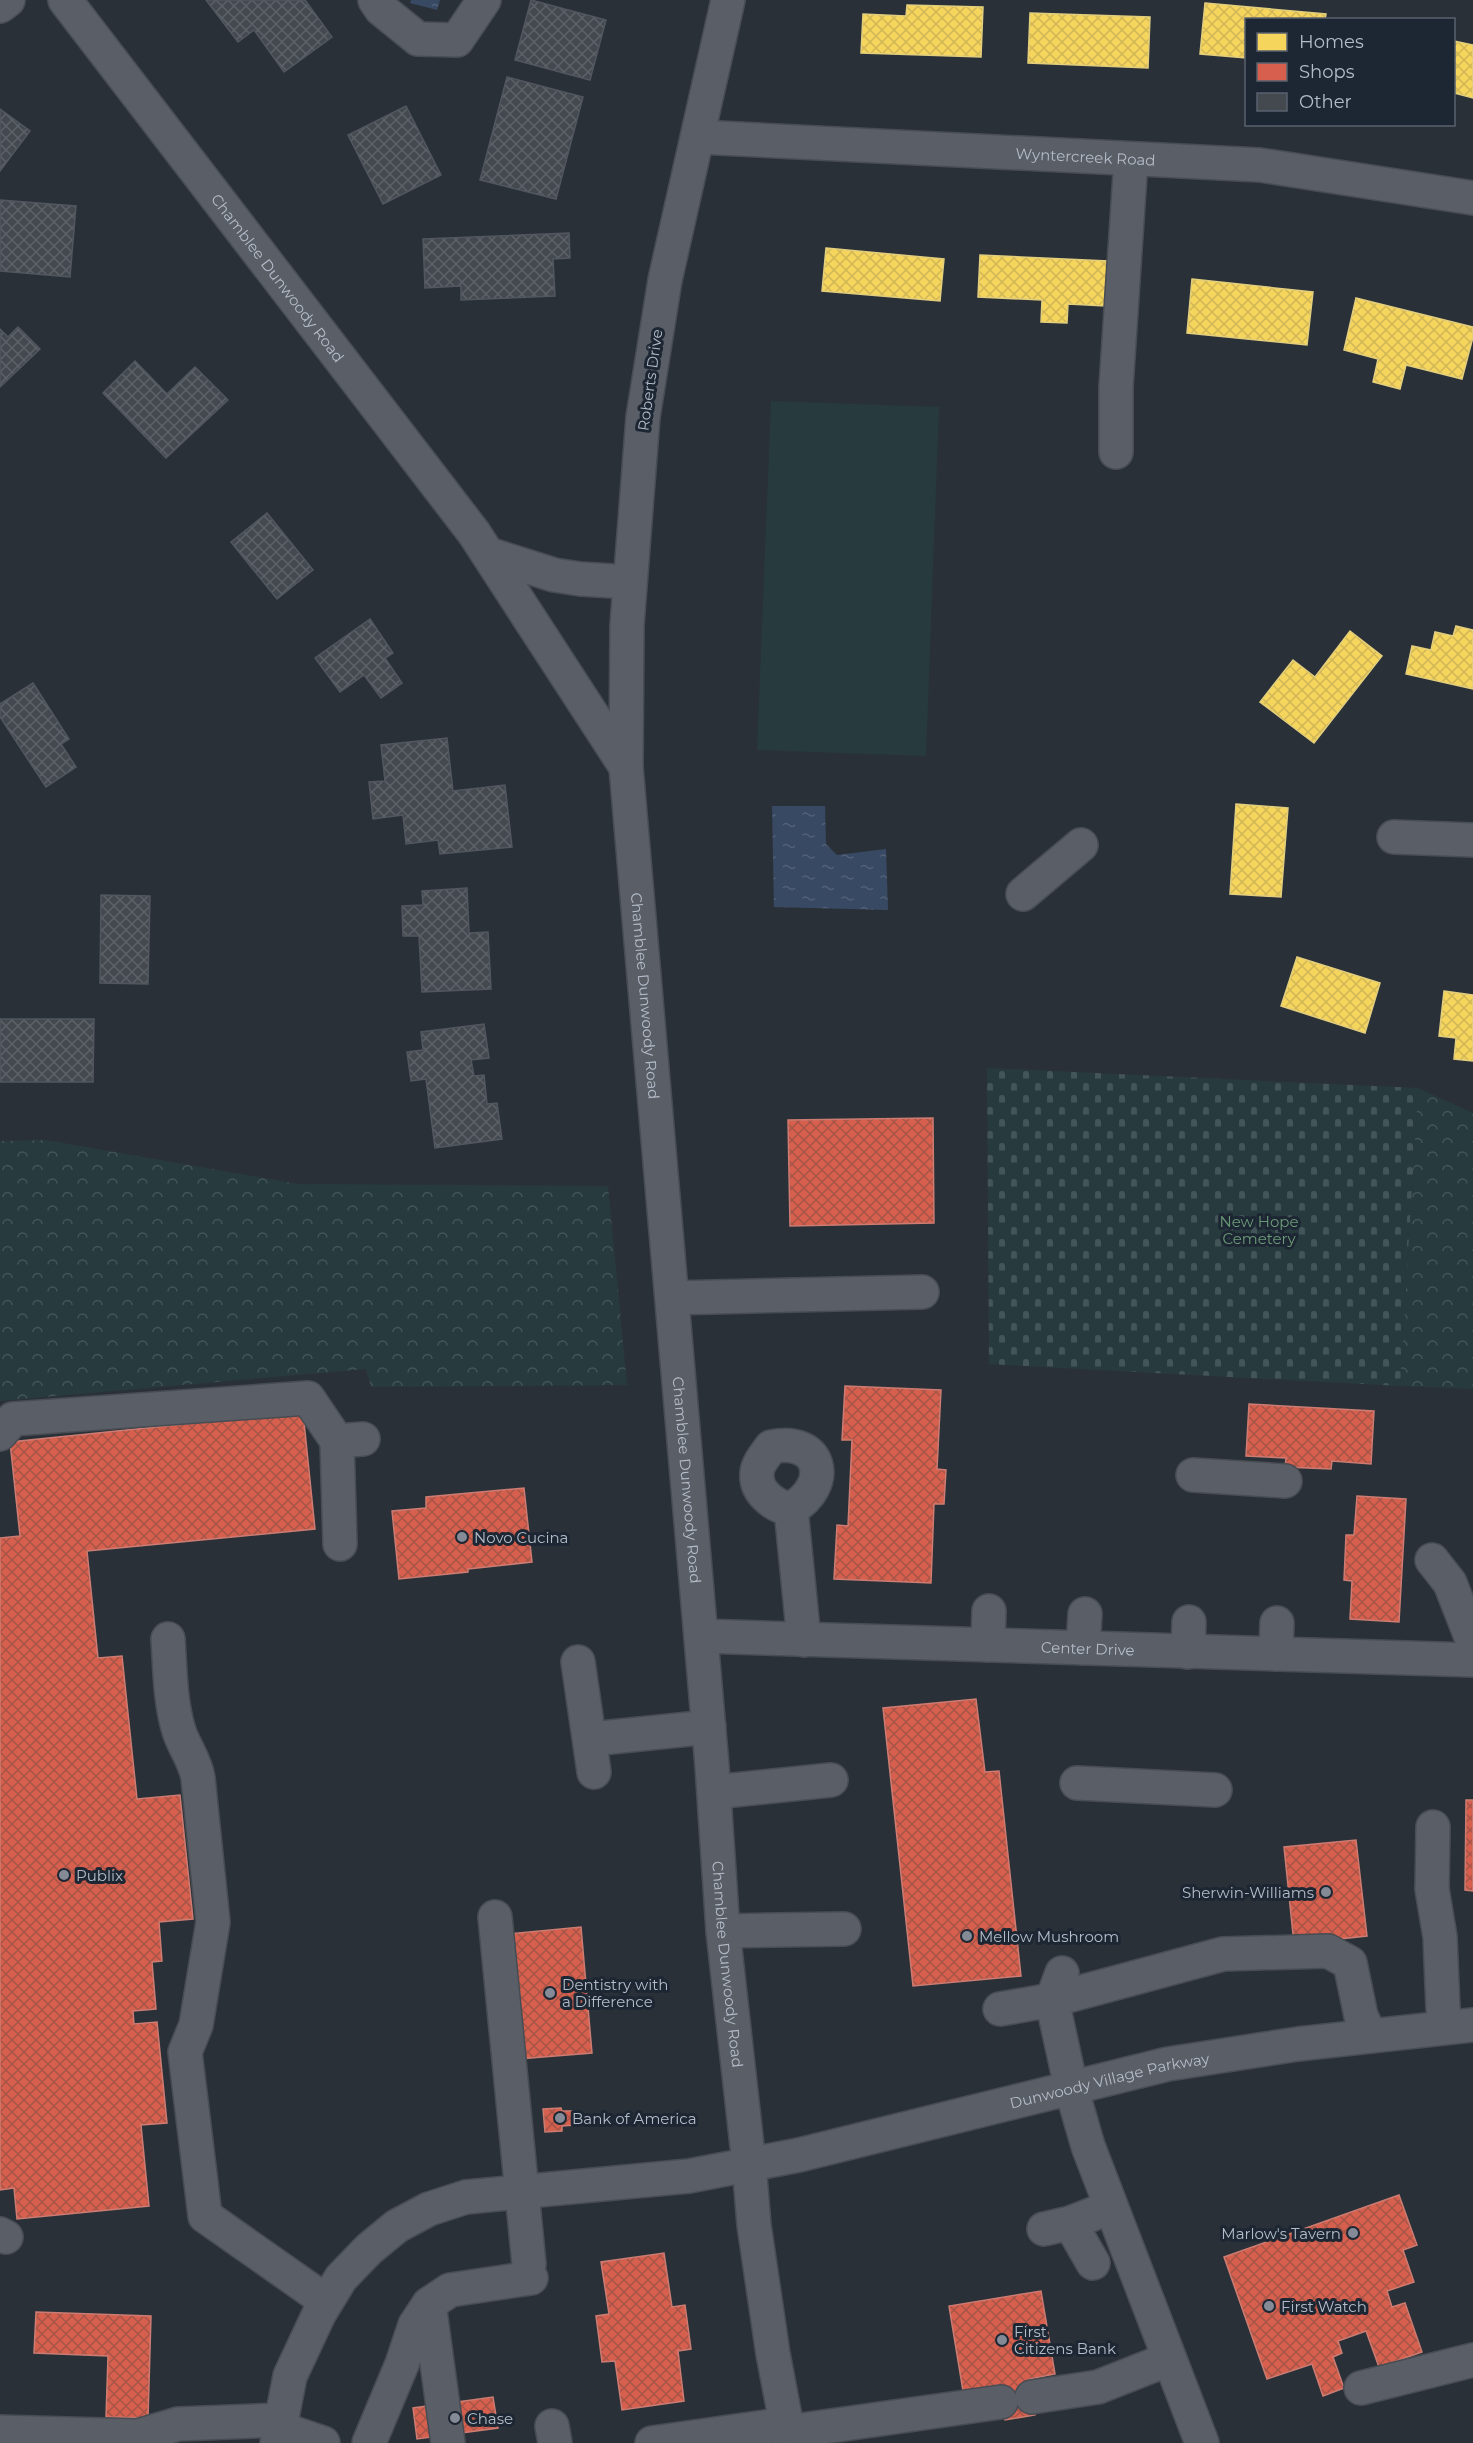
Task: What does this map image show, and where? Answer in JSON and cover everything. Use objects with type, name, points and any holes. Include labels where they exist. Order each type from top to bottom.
[{"type":"street","points":[[0,6],[8,0]]},
{"type":"street","name":"Chamblee Dunwoody Road","points":[[65,0],[467,523],[626,767],[709,1727],[723,1931],[754,2225],[788,2433]]},
{"type":"street","points":[[375,0],[381,9],[417,39],[458,40],[484,0]]},
{"type":"street","name":"Roberts Drive","points":[[626,767],[629,582],[643,417],[665,280],[728,0]]},
{"type":"street","name":"Wyntercreek Road","points":[[698,137],[1260,165],[1473,198]]},
{"type":"street","points":[[1116,452],[1116,387],[1131,159]]},
{"type":"street","points":[[488,555],[554,575],[629,582]]},
{"type":"street","points":[[1394,837],[1473,840]]},
{"type":"street","points":[[1023,894],[1081,845]]},
{"type":"street","points":[[672,1298],[922,1292]]},
{"type":"street","points":[[0,1434],[13,1419],[308,1398],[350,1440],[340,1544]]},
{"type":"street","points":[[1193,1475],[1285,1481]]},
{"type":"street","points":[[791,1509],[804,1640]]},
{"type":"street","points":[[1432,1560],[1450,1584],[1473,1642]]},
{"type":"street","points":[[988,1646],[990,1611]]},
{"type":"street","points":[[1083,1648],[1085,1614]]},
{"type":"street","name":"Center Drive","points":[[701,1636],[1083,1648],[1188,1637],[1276,1639],[1473,1660]]},
{"type":"street","points":[[168,1639],[179,1733],[192,1757],[198,1778],[213,1922],[196,2025],[185,2052],[193,2221],[326,2301]]},
{"type":"street","points":[[578,1662],[594,1772]]},
{"type":"street","points":[[591,1739],[709,1727]]},
{"type":"street","points":[[714,1792],[831,1779]]},
{"type":"street","points":[[1077,1783],[1215,1790]]},
{"type":"street","points":[[1433,1827],[1432,1889],[1440,1937],[1443,2008],[1460,2026]]},
{"type":"street","points":[[369,2443],[402,2364],[414,2325],[429,2304],[450,2290],[530,2271],[495,1917]]},
{"type":"street","points":[[723,1931],[844,1929]]},
{"type":"street","points":[[1000,2009],[1057,1986],[1222,1954],[1328,1951],[1350,1963],[1361,2016],[1370,2035]]},
{"type":"street","points":[[1057,1986],[1071,2087],[1089,2150],[1202,2443]]},
{"type":"street","name":"Dunwoody Village Parkway","points":[[279,2430],[290,2376],[301,2349],[341,2278],[369,2249],[397,2226],[429,2209],[466,2197],[689,2176],[799,2155],[1168,2064],[1370,2035],[1460,2026]]},
{"type":"street","points":[[1093,2263],[1057,2226],[1111,2207]]},
{"type":"street","points":[[429,2304],[448,2443]]},
{"type":"street","points":[[652,2443],[788,2433],[901,2414],[1017,2400],[1098,2387],[1169,2359]]},
{"type":"street","points":[[1361,2388],[1473,2360]]},
{"type":"street","points":[[0,2432],[138,2436],[178,2424],[279,2430],[323,2443]]},
{"type":"green space","points":[[771,401],[939,407],[926,756],[757,750]]},
{"type":"green space","name":"New Hope Cemetery","points":[[987,1068],[1418,1088],[1400,1386],[989,1364]]},
{"type":"green space","points":[[1418,1088],[1473,1113],[1473,1389],[1400,1386]]},
{"type":"green space","points":[[46,1140],[298,1184],[608,1186],[627,1385],[371,1387],[366,1369],[0,1401],[0,1141]]},
{"type":"water","points":[[411,0],[440,0],[437,10],[410,3]]},
{"type":"water","points":[[772,806],[825,806],[826,844],[837,855],[886,849],[888,910],[774,907]]},
{"type":"building: Homes","points":[[1205,3],[1326,14],[1325,18],[1245,18],[1245,58],[1200,54]]},
{"type":"building: Homes","points":[[907,5],[983,7],[981,57],[861,53],[863,14],[906,16]]},
{"type":"building: Homes","points":[[1030,13],[1150,17],[1148,68],[1028,63]]},
{"type":"building: Homes","points":[[1455,41],[1473,45],[1473,98],[1455,93]]},
{"type":"building: Homes","points":[[826,248],[944,259],[940,301],[822,291]]},
{"type":"building: Homes","points":[[980,255],[1108,261],[1105,306],[1068,304],[1067,323],[1041,322],[1042,300],[978,297]]},
{"type":"building: Homes","points":[[1192,279],[1313,292],[1307,345],[1187,333]]},
{"type":"building: Homes","points":[[1356,298],[1473,327],[1473,337],[1462,379],[1406,365],[1400,389],[1373,382],[1378,359],[1344,350]]},
{"type":"building: Homes","points":[[1456,626],[1473,630],[1473,689],[1406,674],[1412,646],[1431,650],[1435,632],[1453,636]]},
{"type":"building: Homes","points":[[1350,631],[1382,656],[1314,743],[1260,702],[1293,660],[1315,677]]},
{"type":"building: Homes","points":[[1236,804],[1288,808],[1281,897],[1230,894]]},
{"type":"building: Homes","points":[[1297,957],[1380,983],[1365,1033],[1281,1006]]},
{"type":"building: Homes","points":[[1444,991],[1473,995],[1473,1061],[1454,1059],[1456,1038],[1439,1036]]},
{"type":"building: Shops","points":[[933,1118],[934,1223],[790,1226],[788,1120]]},
{"type":"building: Shops","points":[[845,1386],[941,1390],[937,1469],[946,1470],[944,1504],[934,1504],[931,1583],[834,1579],[837,1525],[848,1526],[852,1440],[842,1440]]},
{"type":"building: Shops","points":[[1249,1404],[1374,1411],[1371,1464],[1332,1461],[1331,1469],[1285,1467],[1286,1458],[1246,1456]]},
{"type":"building: Shops","points":[[303,1412],[315,1529],[87,1551],[98,1658],[122,1656],[137,1799],[180,1795],[193,1919],[159,1922],[162,1961],[152,1962],[156,2009],[133,2011],[134,2024],[157,2022],[167,2123],[141,2125],[149,2206],[17,2219],[14,2188],[0,2190],[0,1538],[20,1536],[10,1442]]},
{"type":"building: Shops","name":"Novo Cucina","points":[[524,1488],[532,1562],[468,1569],[468,1572],[399,1579],[392,1511],[426,1508],[426,1497]]},
{"type":"building: Shops","points":[[1357,1496],[1406,1499],[1399,1622],[1350,1619],[1352,1581],[1344,1580],[1346,1535],[1354,1535]]},
{"type":"building: Shops","points":[[976,1699],[985,1772],[999,1771],[1021,1976],[913,1986],[883,1708]]},
{"type":"building: Shops","points":[[1466,1800],[1473,1800],[1473,1891],[1465,1890]]},
{"type":"building: Shops","name":"Sherwin-Williams","points":[[1356,1840],[1367,1936],[1294,1944],[1284,1847]]},
{"type":"building: Shops","name":"Dentistry with a Difference","points":[[581,1927],[592,2053],[519,2059],[508,1934]]},
{"type":"building: Shops","name":"Bank of America","points":[[561,2108],[562,2111],[575,2111],[575,2125],[562,2126],[562,2131],[545,2132],[543,2109]]},
{"type":"building: Shops","points":[[1399,2195],[1417,2245],[1403,2250],[1414,2282],[1387,2291],[1392,2307],[1405,2303],[1422,2352],[1379,2367],[1366,2331],[1338,2341],[1342,2353],[1333,2357],[1344,2388],[1323,2396],[1312,2364],[1267,2379],[1224,2257]]},
{"type":"building: Shops","points":[[664,2253],[672,2307],[685,2305],[691,2349],[678,2351],[684,2401],[622,2410],[615,2361],[602,2362],[596,2316],[609,2314],[601,2262]]},
{"type":"building: Shops","name":"First Citizens Bank","points":[[1041,2291],[1055,2374],[1029,2379],[1035,2415],[1005,2420],[998,2385],[963,2391],[949,2306]]},
{"type":"building: Shops","points":[[36,2312],[151,2316],[148,2418],[106,2417],[108,2356],[34,2353]]},
{"type":"building: Shops","name":"Chase","points":[[493,2397],[498,2428],[417,2439],[413,2408]]},
{"type":"building: Other","points":[[206,0],[305,0],[332,37],[284,72],[254,30],[238,42]]},
{"type":"building: Other","points":[[531,0],[606,20],[590,80],[515,60]]},
{"type":"building: Other","points":[[507,77],[583,97],[556,199],[480,180]]},
{"type":"building: Other","points":[[406,106],[441,175],[383,204],[348,135]]},
{"type":"building: Other","points":[[0,109],[30,131],[0,171]]},
{"type":"building: Other","points":[[0,200],[76,206],[70,277],[0,271]]},
{"type":"building: Other","points":[[569,233],[570,258],[553,259],[555,296],[461,300],[461,286],[425,288],[423,239]]},
{"type":"building: Other","points":[[18,327],[40,349],[0,387],[0,329],[8,337]]},
{"type":"building: Other","points":[[135,361],[167,394],[195,367],[228,400],[166,458],[103,393]]},
{"type":"building: Other","points":[[267,513],[313,570],[277,599],[231,542]]},
{"type":"building: Other","points":[[370,619],[393,653],[385,658],[402,683],[381,698],[364,675],[340,692],[315,658]]},
{"type":"building: Other","points":[[33,683],[69,739],[61,744],[76,767],[46,787],[0,717],[0,704]]},
{"type":"building: Other","points":[[447,738],[453,791],[505,785],[512,847],[440,854],[438,840],[406,844],[403,815],[373,819],[369,782],[385,781],[381,745]]},
{"type":"building: Other","points":[[467,888],[469,933],[488,932],[491,989],[422,992],[419,936],[403,936],[402,906],[423,905],[422,891]]},
{"type":"building: Other","points":[[101,895],[150,896],[148,984],[100,983]]},
{"type":"building: Other","points":[[0,1019],[94,1019],[93,1082],[0,1082]]},
{"type":"building: Other","points":[[484,1024],[489,1058],[471,1060],[474,1076],[484,1075],[487,1104],[497,1103],[502,1139],[435,1148],[426,1079],[411,1081],[407,1052],[423,1050],[421,1032]]},
{"type":"place","name":"Novo Cucina","points":[[462,1537]]},
{"type":"place","name":"Publix","points":[[64,1875]]},
{"type":"place","name":"Sherwin-Williams","points":[[1326,1892]]},
{"type":"place","name":"Mellow Mushroom","points":[[967,1936]]},
{"type":"place","name":"Dentistry with a Difference","points":[[550,1993]]},
{"type":"place","name":"Bank of America","points":[[560,2118]]},
{"type":"place","name":"Marlow's Tavern","points":[[1353,2233]]},
{"type":"place","name":"First Watch","points":[[1269,2306]]},
{"type":"place","name":"First Citizens Bank","points":[[1002,2340]]},
{"type":"place","name":"Chase","points":[[455,2418]]}]
